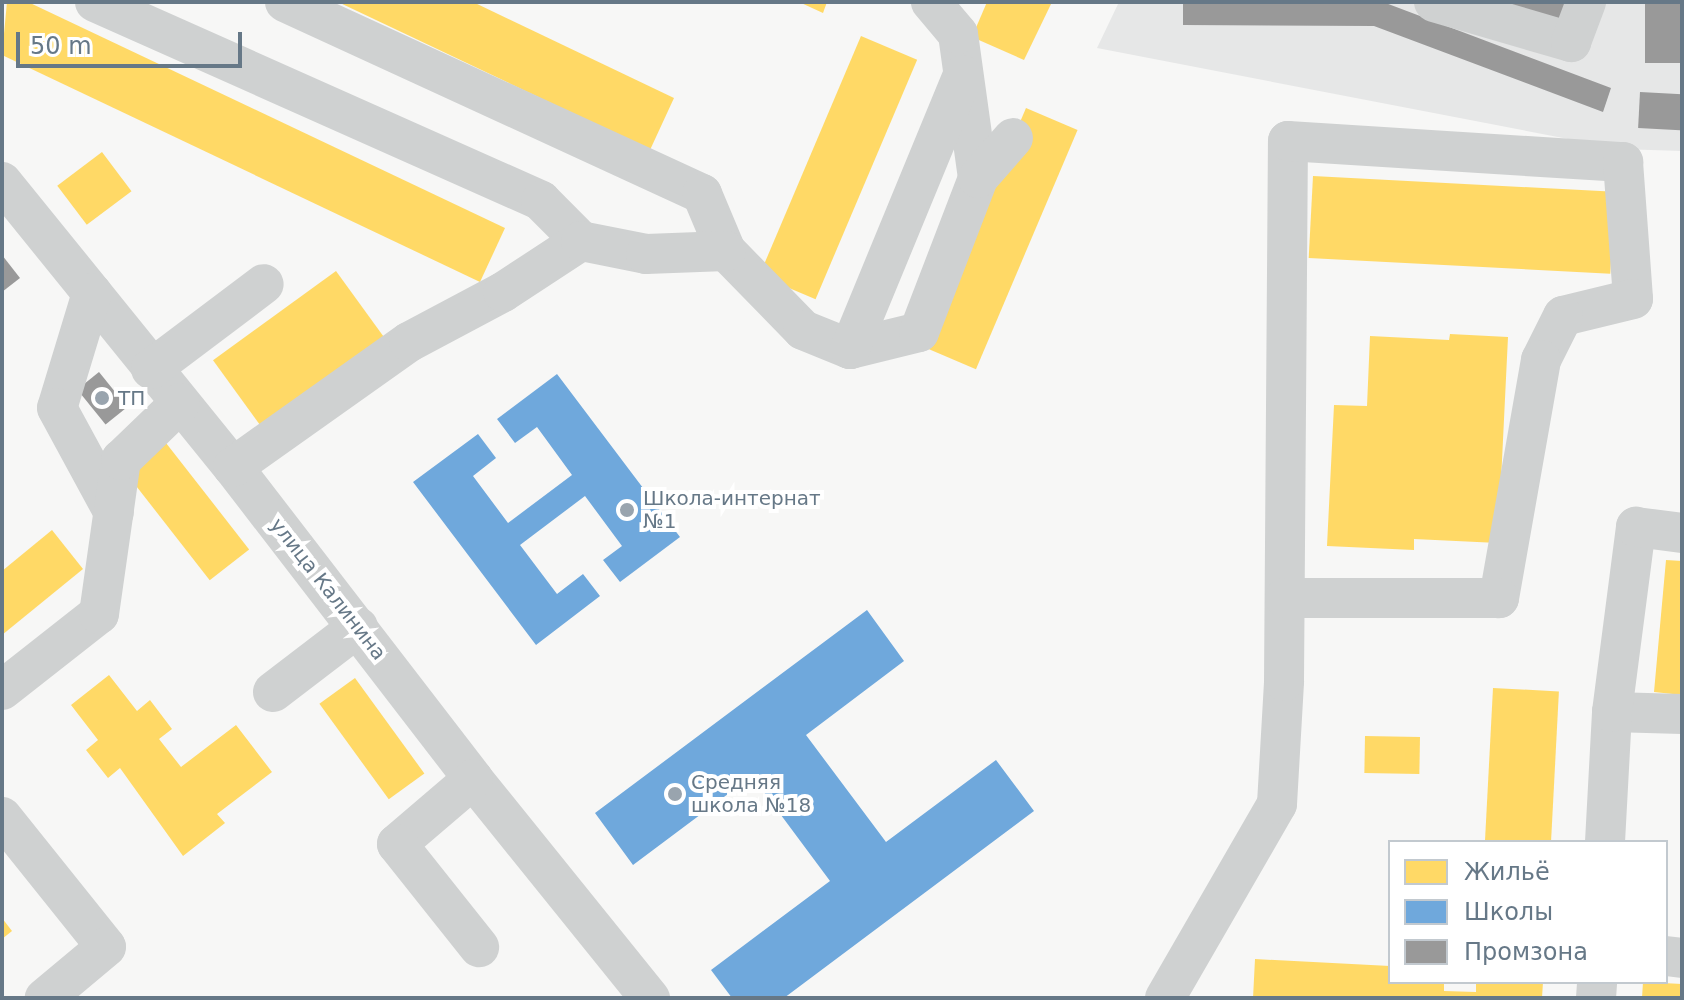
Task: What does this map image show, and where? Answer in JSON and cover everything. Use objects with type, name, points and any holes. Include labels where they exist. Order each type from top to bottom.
[{"type":"street","points":[[95,2],[541,201],[581,241],[646,254],[726,251]]},
{"type":"street","points":[[285,2],[702,194],[726,251],[803,330],[850,349],[919,332],[978,178],[1013,138]]},
{"type":"street","points":[[931,2],[964,18],[963,74],[978,178]]},
{"type":"street","points":[[1434,2],[1571,42],[1586,2]]},
{"type":"street","points":[[850,349],[963,74]]},
{"type":"street","points":[[1165,998],[1277,804],[1285,598],[1288,141],[1623,162],[1633,299],[1563,316],[1541,360],[1499,598],[1285,598]]},
{"type":"street","name":"улица Калинина","points":[[2,182],[233,467],[473,779],[650,998]]},
{"type":"street","points":[[233,467],[409,342],[503,292],[581,241]]},
{"type":"street","points":[[151,369],[264,284]]},
{"type":"street","points":[[92,293],[57,408],[114,513]]},
{"type":"street","points":[[2,690],[99,614],[121,460],[180,403]]},
{"type":"street","points":[[1605,840],[1612,712],[1636,527],[1682,533]]},
{"type":"street","points":[[273,692],[358,627]]},
{"type":"street","points":[[1612,712],[1682,714]]},
{"type":"street","points":[[473,779],[397,844],[479,947]]},
{"type":"street","points":[[2,817],[106,947],[45,998]]},
{"type":"shaded area","points":[[1119,2],[1682,2],[1682,151],[1620,149],[1097,48]]},
{"type":"building: Жильё","points":[[7,2],[28,2],[505,228],[480,282],[2,55]]},
{"type":"building: Жильё","points":[[338,2],[473,2],[674,98],[650,150]]},
{"type":"building: Жильё","points":[[799,2],[827,2],[823,13]]},
{"type":"building: Жильё","points":[[987,2],[1052,2],[1024,60],[972,37]]},
{"type":"building: Жильё","points":[[861,36],[917,60],[816,299],[759,275]]},
{"type":"building: Жильё","points":[[1026,108],[1078,130],[976,369],[924,347]]},
{"type":"building: Жильё","points":[[102,152],[131,191],[87,225],[57,186]]},
{"type":"building: Жильё","points":[[1313,176],[1615,192],[1610,274],[1309,258]]},
{"type":"building: Жильё","points":[[336,271],[385,338],[262,427],[213,360]]},
{"type":"building: Жильё","points":[[1450,334],[1508,337],[1498,543],[1414,539],[1414,550],[1327,546],[1334,405],[1367,406],[1370,336],[1449,340]]},
{"type":"building: Жильё","points":[[166,443],[249,549],[210,580],[127,474]]},
{"type":"building: Жильё","points":[[52,530],[83,569],[2,635],[2,571]]},
{"type":"building: Жильё","points":[[1666,560],[1682,561],[1682,695],[1654,692]]},
{"type":"building: Жильё","points":[[109,675],[137,711],[150,700],[172,729],[159,739],[181,767],[236,725],[272,772],[217,814],[225,823],[183,856],[120,768],[108,778],[86,750],[98,740],[71,705]]},
{"type":"building: Жильё","points":[[355,678],[424,773],[389,799],[319,704]]},
{"type":"building: Жильё","points":[[1493,688],[1559,691],[1551,840],[1485,840]]},
{"type":"building: Жильё","points":[[1365,736],[1420,737],[1419,774],[1364,773]]},
{"type":"building: Жильё","points":[[2,918],[12,931],[2,939]]},
{"type":"building: Жильё","points":[[1255,959],[1388,966],[1388,984],[1444,984],[1444,991],[1476,992],[1476,984],[1543,984],[1542,998],[1253,998]]},
{"type":"building: Жильё","points":[[1643,984],[1682,984],[1682,998],[1642,998]]},
{"type":"building: Школы","name":"Школа-интернат №1","points":[[557,374],[680,537],[620,582],[603,560],[622,546],[585,496],[520,545],[557,594],[583,574],[600,596],[536,645],[413,482],[478,434],[496,458],[473,476],[508,523],[572,475],[537,427],[515,443],[497,419]]},
{"type":"building: Школы","name":"Средняя школа №18","points":[[867,610],[904,661],[806,735],[886,842],[996,760],[1034,811],[784,998],[732,998],[711,970],[830,881],[752,776],[633,865],[595,813]]},
{"type":"building: Промзона","points":[[1183,2],[1383,2],[1611,88],[1603,112],[1374,26],[1183,25]]},
{"type":"building: Промзона","points":[[1491,2],[1569,2],[1558,29]]},
{"type":"building: Промзона","points":[[1645,2],[1682,2],[1682,63],[1645,63]]},
{"type":"building: Промзона","points":[[1640,92],[1682,94],[1680,130],[1638,128]]},
{"type":"building: Промзона","points":[[2,255],[20,278],[2,292]]},
{"type":"building: Промзона","name":"ТП","points":[[99,372],[127,407],[106,425],[77,390]]},
{"type":"place","name":"ТП","points":[[102,398]]},
{"type":"place","name":"Школа-интернат №1","points":[[627,510]]},
{"type":"place","name":"Средняя школа №18","points":[[675,794]]}]
